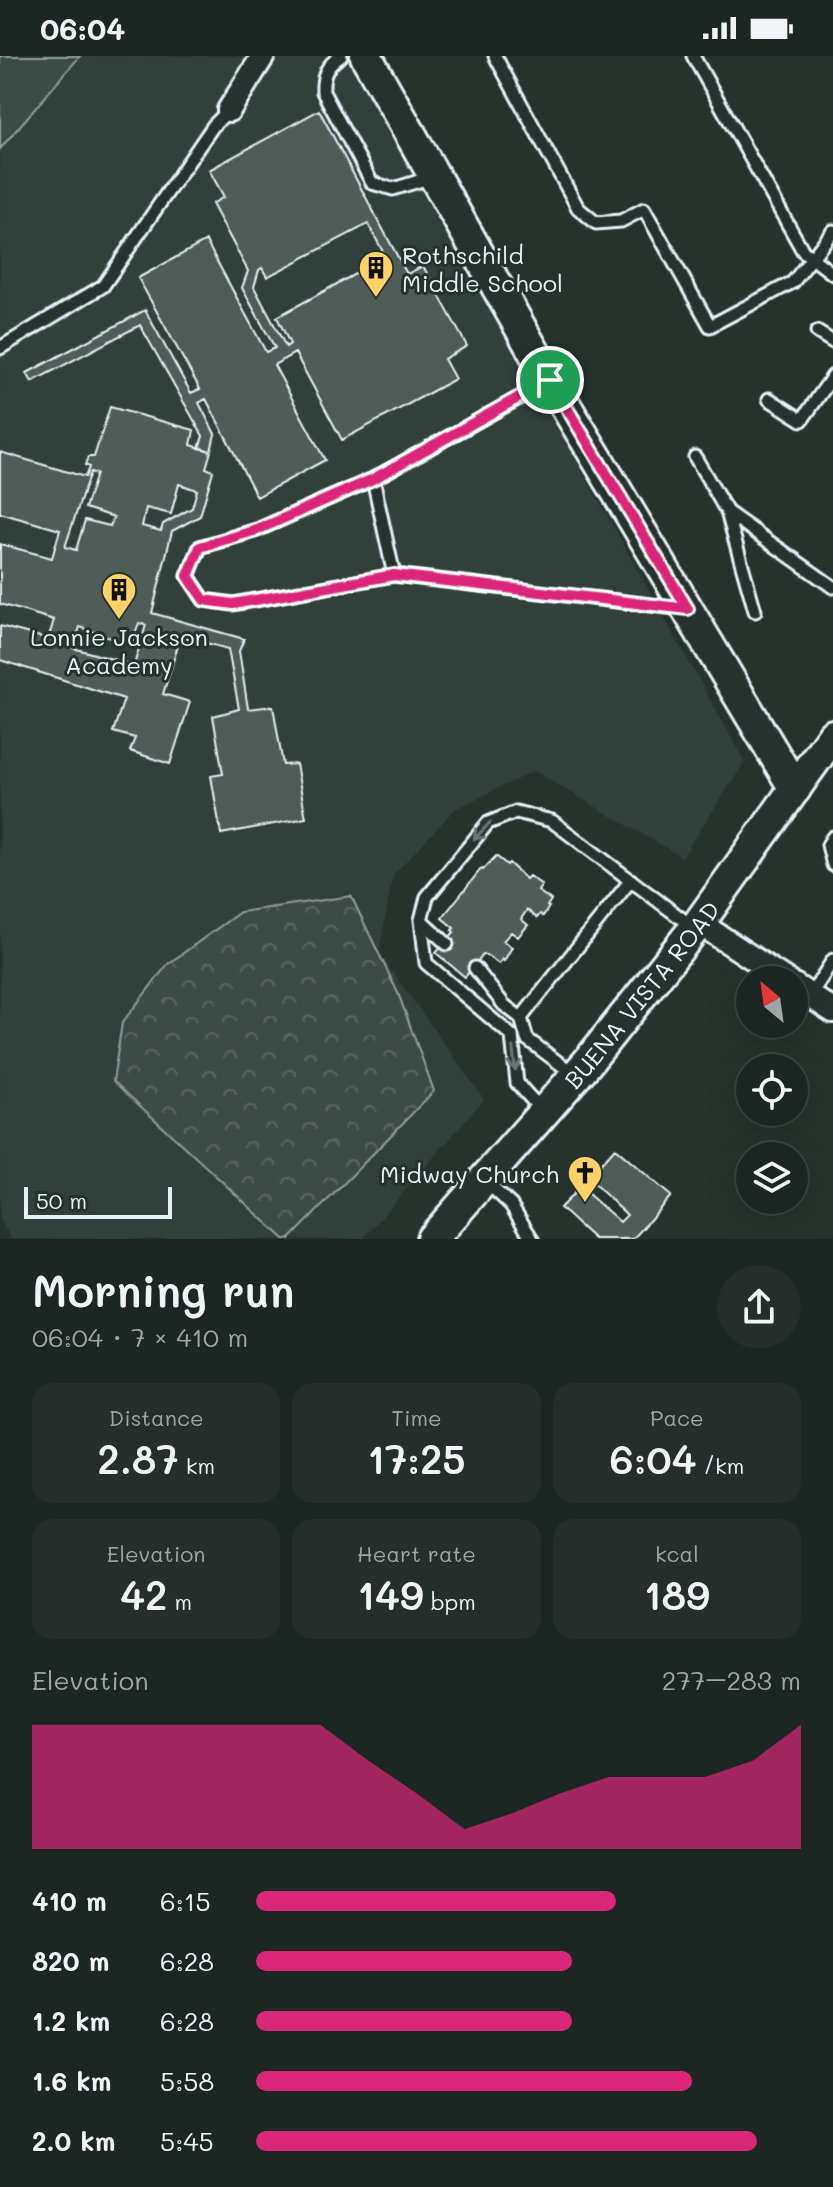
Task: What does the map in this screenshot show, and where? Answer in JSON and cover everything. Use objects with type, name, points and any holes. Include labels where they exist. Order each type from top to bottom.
[{"type":"street","points":[[229,110],[263,56]]},
{"type":"street","points":[[366,56],[550,380],[795,789]]},
{"type":"street","name":"BUENA VISTA ROAD","points":[[443,1232],[484,1180],[576,1076],[697,926],[830,745]]},
{"type":"street","points":[[697,926],[763,966]]},
{"type":"street","points":[[808,995],[833,1011]]},
{"type":"lane","points":[[341,56],[322,77],[323,92],[372,183],[393,189],[433,177]]},
{"type":"lane","points":[[495,56],[578,208],[596,223],[621,221],[644,209],[710,326],[793,282],[833,231]]},
{"type":"lane","points":[[693,56],[803,251],[833,274]]},
{"type":"lane","points":[[0,348],[103,286],[213,126],[229,110]]},
{"type":"lane","points":[[817,332],[833,342]]},
{"type":"lane","points":[[769,399],[802,420],[833,376]]},
{"type":"lane","points":[[550,380],[373,479],[257,530],[200,547],[188,576],[204,600],[233,604],[394,575],[688,609]]},
{"type":"lane","points":[[695,457],[727,512],[755,611]]},
{"type":"lane","points":[[373,479],[394,575]]},
{"type":"lane","points":[[727,512],[833,587]]},
{"type":"lane","points":[[544,1112],[517,1083],[512,1036],[426,963],[421,920],[427,897],[488,823],[516,812],[552,821],[697,926]]},
{"type":"lane","points":[[833,837],[828,845],[833,865]]},
{"type":"lane","points":[[521,1018],[631,880]]},
{"type":"lane","points":[[421,920],[447,944]]},
{"type":"lane","points":[[808,985],[833,960]]},
{"type":"lane","points":[[475,968],[504,1005],[521,1018],[527,1039],[576,1076]]},
{"type":"lane","points":[[484,1180],[511,1205],[532,1239]]},
{"type":"shaded area","points":[[0,56],[350,56],[745,762],[682,857],[534,771],[455,809],[393,875],[379,953],[484,1099],[363,1239],[11,1239],[0,1219]]},
{"type":"green space","points":[[0,56],[80,56],[0,149]]},
{"type":"green space","points":[[351,896],[398,993],[434,1091],[290,1239],[284,1239],[113,1081],[122,1023],[168,964],[240,912]]},
{"type":"building","name":"Rothschild Middle School","points":[[319,110],[407,274],[423,266],[467,346],[444,359],[455,379],[342,440],[295,353],[274,365],[325,460],[257,497],[206,399],[199,403],[215,434],[211,451],[199,448],[203,436],[140,325],[32,382],[27,373],[145,310],[191,393],[200,389],[138,278],[206,241],[266,352],[275,348],[242,288],[248,271],[212,204],[224,197],[209,170]],"holes":[[[368,224],[386,257],[277,317],[290,344],[286,347],[254,287],[262,268],[267,277]]]},
{"type":"building","name":"Lonnie Jackson Academy","points":[[110,407],[194,430],[191,445],[211,451],[206,468],[213,471],[200,516],[172,531],[152,613],[244,639],[239,651],[248,709],[273,706],[283,765],[296,764],[306,818],[221,834],[211,776],[223,774],[213,716],[239,709],[228,649],[181,636],[163,694],[190,702],[170,764],[130,751],[135,738],[113,732],[124,699],[0,660],[0,626],[48,639],[54,620],[0,604],[0,544],[52,558],[60,530],[0,513],[0,452],[85,477],[89,467],[85,465],[88,457],[94,457]],"holes":[[[90,472],[96,474],[85,508],[114,517],[110,526],[85,520],[76,550],[65,547]],[[179,484],[197,490],[192,508],[163,524],[161,531],[142,526],[146,508],[171,514]],[[139,623],[146,625],[134,665],[73,648],[80,627],[131,645]]]},
{"type":"building","points":[[496,856],[526,879],[529,876],[542,885],[538,891],[551,900],[543,916],[540,914],[537,918],[527,910],[521,919],[528,925],[518,937],[511,932],[503,941],[512,947],[504,961],[502,959],[499,964],[483,955],[465,977],[436,953],[454,932],[454,928],[442,918],[481,869]]},
{"type":"building","points":[[615,1148],[671,1196],[633,1239],[594,1239],[560,1208],[580,1187],[620,1222],[627,1215],[588,1178]]},
{"type":"place","name":"Rothschild Middle School","points":[[376,299]]},
{"type":"place","name":"Lonnie Jackson Academy","points":[[119,621]]},
{"type":"place","name":"Midway Church","points":[[585,1204]]},
{"type":"route","points":[[550,380],[688,609],[394,575],[233,604],[204,600],[188,576],[200,547],[257,530],[373,479],[550,380]]}]
